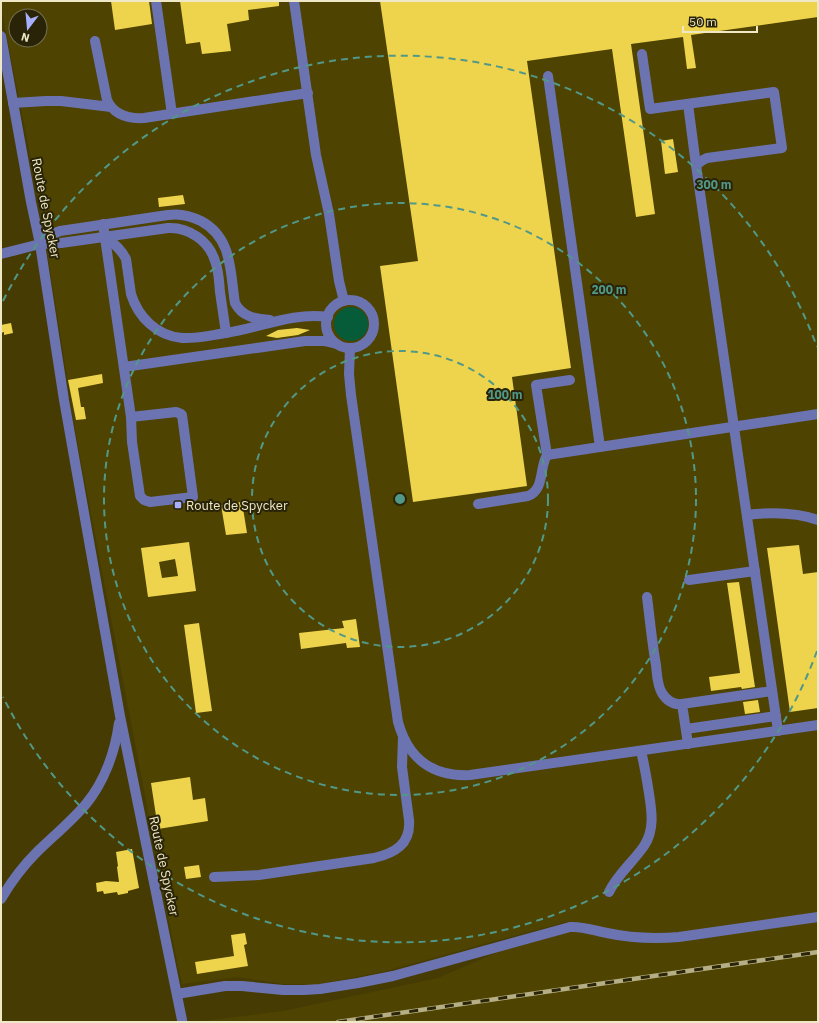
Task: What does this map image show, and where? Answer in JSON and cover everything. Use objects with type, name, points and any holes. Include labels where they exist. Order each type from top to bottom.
[{"type":"street","points":[[156,1],[172,114]]},
{"type":"street","points":[[294,1],[316,155],[329,214],[339,281],[344,301]]},
{"type":"street","name":"Route de Spycker","points":[[1,36],[40,244],[64,400],[120,716],[182,1020]]},
{"type":"street","points":[[95,41],[106,96],[111,107],[120,114],[135,118],[172,114],[308,93]]},
{"type":"street","points":[[642,54],[650,109],[774,92],[782,148],[707,158],[696,165]]},
{"type":"street","points":[[548,76],[600,447]]},
{"type":"street","points":[[13,102],[61,101],[111,107]]},
{"type":"street","points":[[688,104],[778,731]]},
{"type":"street","points":[[40,244],[50,235],[57,232],[173,214],[188,216],[202,221],[210,226],[222,241],[226,250],[236,303],[239,310],[254,318],[276,321]]},
{"type":"street","points":[[103,224],[124,367],[131,418],[132,442],[140,492],[142,498],[150,502],[193,497],[182,415],[176,412],[131,418]]},
{"type":"street","points":[[1,254],[40,244],[61,244],[173,228],[186,230],[200,238],[208,247],[215,260],[226,333]]},
{"type":"street","points":[[105,237],[117,246],[124,256],[132,299],[142,317],[164,334],[182,338],[226,333],[276,321],[311,315],[327,320]]},
{"type":"street","points":[[124,367],[305,341],[324,341],[350,348],[360,346],[368,340],[373,331],[374,321],[371,311],[364,304],[354,300],[344,301],[335,306],[330,312],[327,320],[319,332],[314,337],[305,341]]},
{"type":"street","points":[[327,320],[328,331],[336,344]]},
{"type":"street","points":[[350,348],[349,374],[351,394],[398,722],[403,736],[411,750],[421,761],[440,772],[459,775],[476,774],[818,725]]},
{"type":"street","points":[[478,504],[525,497],[531,495],[536,490],[541,481],[543,462],[546,455],[536,384],[570,380]]},
{"type":"street","points":[[546,455],[818,414]]},
{"type":"street","points":[[747,515],[782,513],[818,520]]},
{"type":"street","points":[[689,580],[755,571]]},
{"type":"street","points":[[647,597],[659,687],[662,694],[669,702],[682,704],[772,691]]},
{"type":"street","points":[[682,704],[688,744]]},
{"type":"street","name":"Route de Spycker","points":[[1,899],[12,881],[26,864],[77,814],[93,794],[102,779],[112,754],[120,716]]},
{"type":"street","points":[[686,729],[776,716]]},
{"type":"street","points":[[214,877],[259,875],[366,859],[386,855],[396,850],[403,843],[409,830],[410,823],[402,767],[403,736]]},
{"type":"street","points":[[609,892],[616,881],[644,847],[649,838],[652,812],[641,751]]},
{"type":"street","points":[[177,994],[225,986],[304,990],[352,984],[393,976],[570,927],[584,928],[622,936],[661,938],[679,937],[818,917]]},
{"type":"shaded area","points":[[1,1],[818,1],[818,1022],[195,1022],[283,1011],[438,978],[569,921],[382,972],[318,984],[283,984],[237,977],[182,984],[78,446],[39,200],[9,48],[48,48],[48,8],[8,8],[8,43]]},
{"type":"green space","points":[[348,307],[354,307],[363,312],[367,318],[367,330],[363,336],[354,341],[348,341],[339,336],[334,327],[334,321],[339,312]]},
{"type":"building","points":[[111,1],[149,1],[152,24],[115,30]]},
{"type":"building","points":[[180,1],[279,1],[279,6],[248,10],[249,20],[227,24],[231,51],[202,54],[200,42],[186,44]]},
{"type":"building","points":[[380,1],[818,1],[818,17],[691,35],[696,68],[687,69],[683,37],[631,44],[655,214],[636,217],[612,49],[527,61],[571,368],[512,377],[527,486],[413,502],[380,266],[418,261]]},
{"type":"building","points":[[673,139],[678,172],[665,174],[661,141]]},
{"type":"building","points":[[183,195],[185,204],[159,207],[158,198]]},
{"type":"building","points":[[11,323],[13,333],[4,335],[4,332],[1,333],[1,325]]},
{"type":"building","points":[[297,328],[310,330],[298,335],[277,338],[266,336],[278,330]]},
{"type":"building","points":[[102,374],[103,383],[78,388],[81,407],[84,407],[86,419],[76,420],[68,380]]},
{"type":"building","points":[[242,502],[247,533],[226,535],[221,505]]},
{"type":"building","points":[[189,542],[196,591],[148,597],[141,548]],"holes":[[[175,559],[178,576],[162,578],[159,562]]]},
{"type":"building","points":[[799,545],[803,574],[818,572],[818,708],[790,712],[767,548]]},
{"type":"building","points":[[739,582],[755,687],[742,689],[741,687],[711,691],[709,677],[740,673],[727,583]]},
{"type":"building","points":[[356,619],[360,647],[347,648],[346,643],[301,649],[299,633],[344,628],[342,621]]},
{"type":"building","points":[[199,623],[212,711],[196,713],[184,625]]},
{"type":"building","points":[[758,700],[760,712],[745,714],[743,702]]},
{"type":"building","points":[[190,777],[193,800],[205,798],[208,821],[158,829],[151,783]]},
{"type":"building","points":[[132,849],[139,888],[128,891],[128,893],[118,895],[117,892],[104,894],[103,891],[97,892],[96,883],[106,881],[119,882],[116,852]]},
{"type":"building","points":[[199,865],[201,877],[186,879],[184,867]]},
{"type":"building","points":[[245,933],[247,944],[244,945],[248,966],[197,974],[195,962],[234,956],[231,935]]},
{"type":"railway","points":[[338,1022],[818,952]]},
{"type":"place","name":"Route de Spycker","points":[[178,505]]}]
